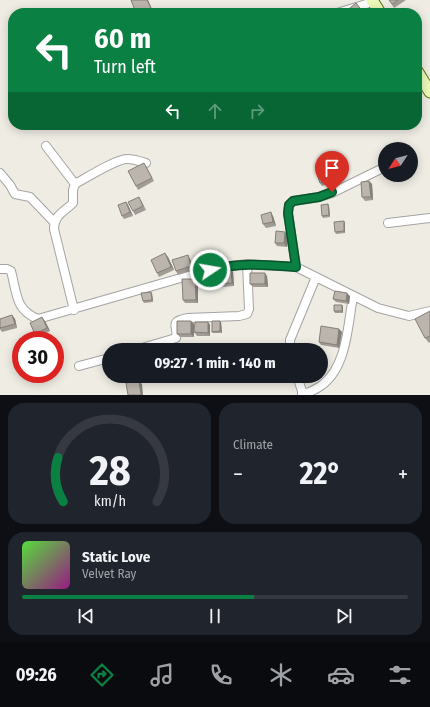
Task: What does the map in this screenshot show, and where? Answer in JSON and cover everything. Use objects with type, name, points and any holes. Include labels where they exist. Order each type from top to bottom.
[{"type":"street","points":[[352,8],[372,1]]},
{"type":"street","points":[[422,79],[430,92]]},
{"type":"street","points":[[46,146],[75,184]]},
{"type":"street","points":[[74,310],[54,229],[54,222],[56,218],[73,203],[73,190],[75,184],[118,161],[127,159],[146,163]]},
{"type":"street","points":[[296,267],[288,213],[289,205],[293,201],[319,197],[332,192],[378,170]]},
{"type":"street","points":[[0,173],[15,194],[30,197],[54,222]]},
{"type":"street","points":[[388,224],[430,218]]},
{"type":"street","points":[[159,343],[176,338],[177,335],[175,324],[180,320],[188,318],[239,316],[247,314],[249,309],[247,264]]},
{"type":"street","points":[[0,269],[7,269],[11,271],[19,304],[28,315],[38,319],[74,310],[198,273],[223,267],[247,264],[296,267],[378,308],[409,316],[430,311]]},
{"type":"street","points":[[290,343],[316,277]]},
{"type":"street","points":[[299,383],[302,395],[322,385],[338,366],[344,350],[353,296]]},
{"type":"street","points":[[79,366],[102,360]]},
{"type":"building","points":[[131,0],[147,0],[151,8],[134,8]]},
{"type":"building","points":[[389,0],[398,0],[392,4]]},
{"type":"building","points":[[356,3],[360,8],[350,8]]},
{"type":"building","points":[[323,161],[325,170],[318,172],[316,164]]},
{"type":"building","points":[[144,163],[152,178],[136,186],[128,171]]},
{"type":"building","points":[[336,167],[339,175],[320,183],[317,174]]},
{"type":"building","points":[[369,181],[371,197],[362,197],[361,182]]},
{"type":"building","points":[[139,197],[143,206],[133,211],[128,202]]},
{"type":"building","points":[[126,202],[130,212],[122,216],[118,205]]},
{"type":"building","points":[[328,204],[329,215],[322,216],[321,205]]},
{"type":"building","points":[[271,212],[273,222],[263,224],[261,215]]},
{"type":"building","points":[[344,221],[344,231],[335,232],[334,222]]},
{"type":"building","points":[[276,231],[285,232],[284,243],[275,243]]},
{"type":"building","points":[[165,253],[171,267],[157,273],[151,260]]},
{"type":"building","points":[[188,255],[191,266],[176,271],[172,260]]},
{"type":"building","points":[[219,269],[231,269],[232,283],[220,284]]},
{"type":"building","points":[[250,273],[265,273],[265,284],[250,284]]},
{"type":"building","points":[[206,277],[215,277],[215,287],[206,287]]},
{"type":"building","points":[[182,279],[195,279],[196,300],[183,300]]},
{"type":"building","points":[[335,291],[347,293],[346,301],[333,299]]},
{"type":"building","points":[[151,292],[152,300],[143,301],[141,293]]},
{"type":"building","points":[[334,305],[342,305],[342,311],[334,311]]},
{"type":"building","points":[[430,311],[430,336],[425,338],[415,319]]},
{"type":"building","points":[[12,315],[15,324],[0,328],[0,319]]},
{"type":"building","points":[[42,317],[47,328],[41,331],[34,331],[30,323]]},
{"type":"building","points":[[177,321],[191,321],[191,334],[177,334]]},
{"type":"building","points":[[212,321],[220,321],[220,331],[212,332]]},
{"type":"building","points":[[195,322],[208,322],[208,333],[194,332]]},
{"type":"building","points":[[321,326],[339,329],[337,345],[319,342]]},
{"type":"building","points":[[126,383],[139,383],[141,395],[128,395]]},
{"type":"route","points":[[210,270],[247,264],[296,267],[288,213],[289,205],[293,201],[319,197],[332,192]]}]
